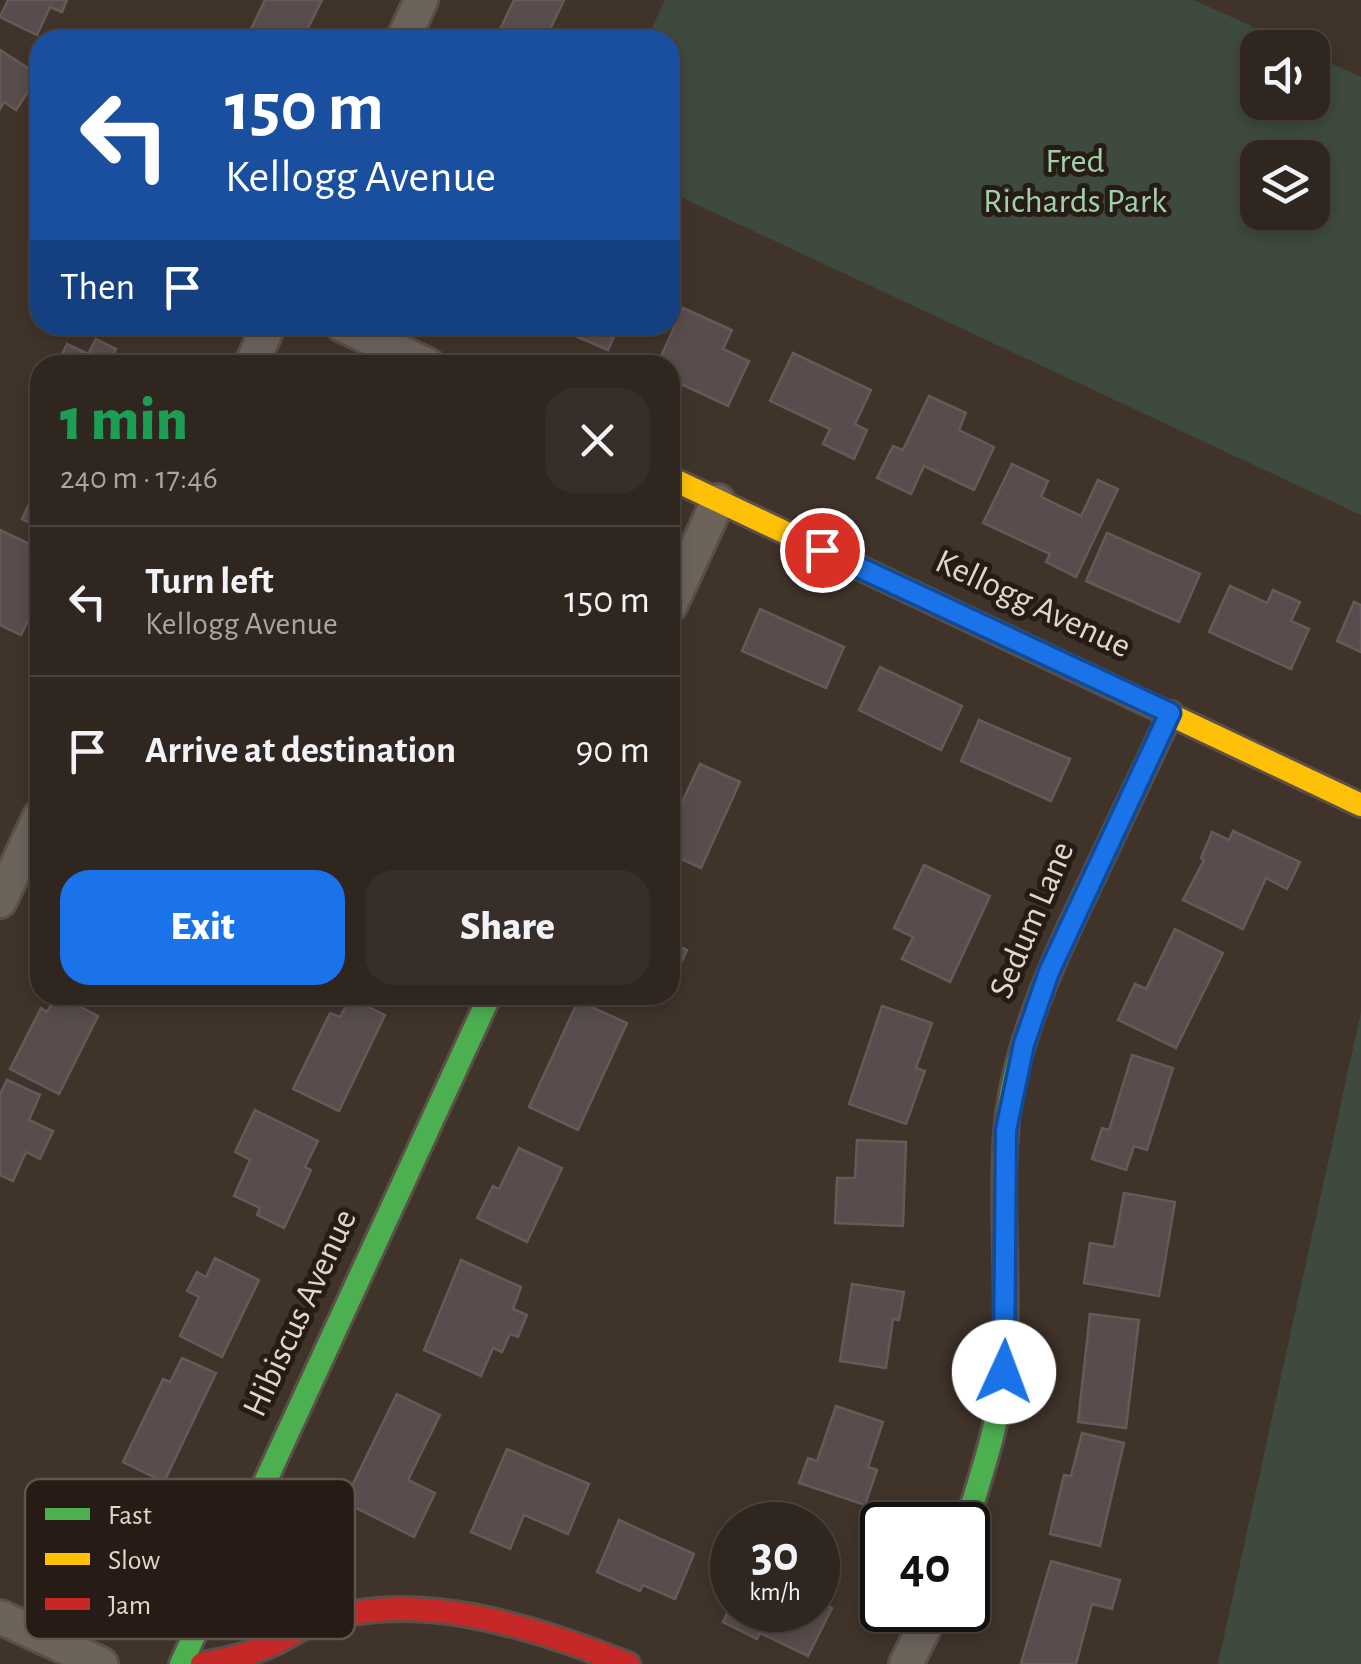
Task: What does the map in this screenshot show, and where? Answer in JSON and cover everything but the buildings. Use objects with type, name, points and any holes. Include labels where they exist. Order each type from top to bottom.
[{"type":"street","points":[[408,30],[422,0]]},
{"type":"street","points":[[364,335],[406,355]]},
{"type":"street","name":"Kellogg Avenue","points":[[680,483],[1361,804]]},
{"type":"street","points":[[680,584],[718,501]]},
{"type":"street","name":"Sedum Lane","points":[[973,1502],[1004,1372],[1006,1130],[1024,1044],[1049,972],[1170,713]]},
{"type":"street","points":[[0,901],[30,837]]},
{"type":"street","name":"Hibiscus Avenue","points":[[266,1479],[485,1005]]},
{"type":"street","points":[[355,1614],[415,1608],[566,1640],[628,1664]]},
{"type":"street","points":[[0,1617],[25,1629]]},
{"type":"street","points":[[906,1664],[922,1632]]},
{"type":"street","points":[[47,1639],[100,1664]]},
{"type":"street","name":"Hibiscus Avenue","points":[[181,1664],[193,1639]]},
{"type":"street","points":[[202,1664],[282,1639]]},
{"type":"green space","name":"Fred Richards Park","points":[[665,0],[1194,0],[1260,30],[1240,30],[1240,120],[1330,120],[1330,63],[1361,77],[1361,515],[680,197],[680,30],[651,30]]},
{"type":"green space","points":[[1361,1012],[1361,1664],[1218,1664]]},
{"type":"traffic: fast","points":[[973,1502],[994,1428],[1004,1369],[1004,1162],[1009,1106],[1030,1025],[1072,922]]},
{"type":"traffic: fast","points":[[266,1479],[485,1005]]},
{"type":"traffic: fast","points":[[181,1664],[193,1639]]},
{"type":"traffic: slow","points":[[680,483],[1361,805]]},
{"type":"traffic: jam","points":[[1072,922],[1171,713]]},
{"type":"traffic: jam","points":[[355,1613],[395,1609],[475,1616],[553,1637],[628,1664]]},
{"type":"traffic: jam","points":[[202,1664],[282,1639]]},
{"type":"route","points":[[822,550],[1170,713],[1049,972],[1024,1044],[1006,1130],[1004,1372]]}]
